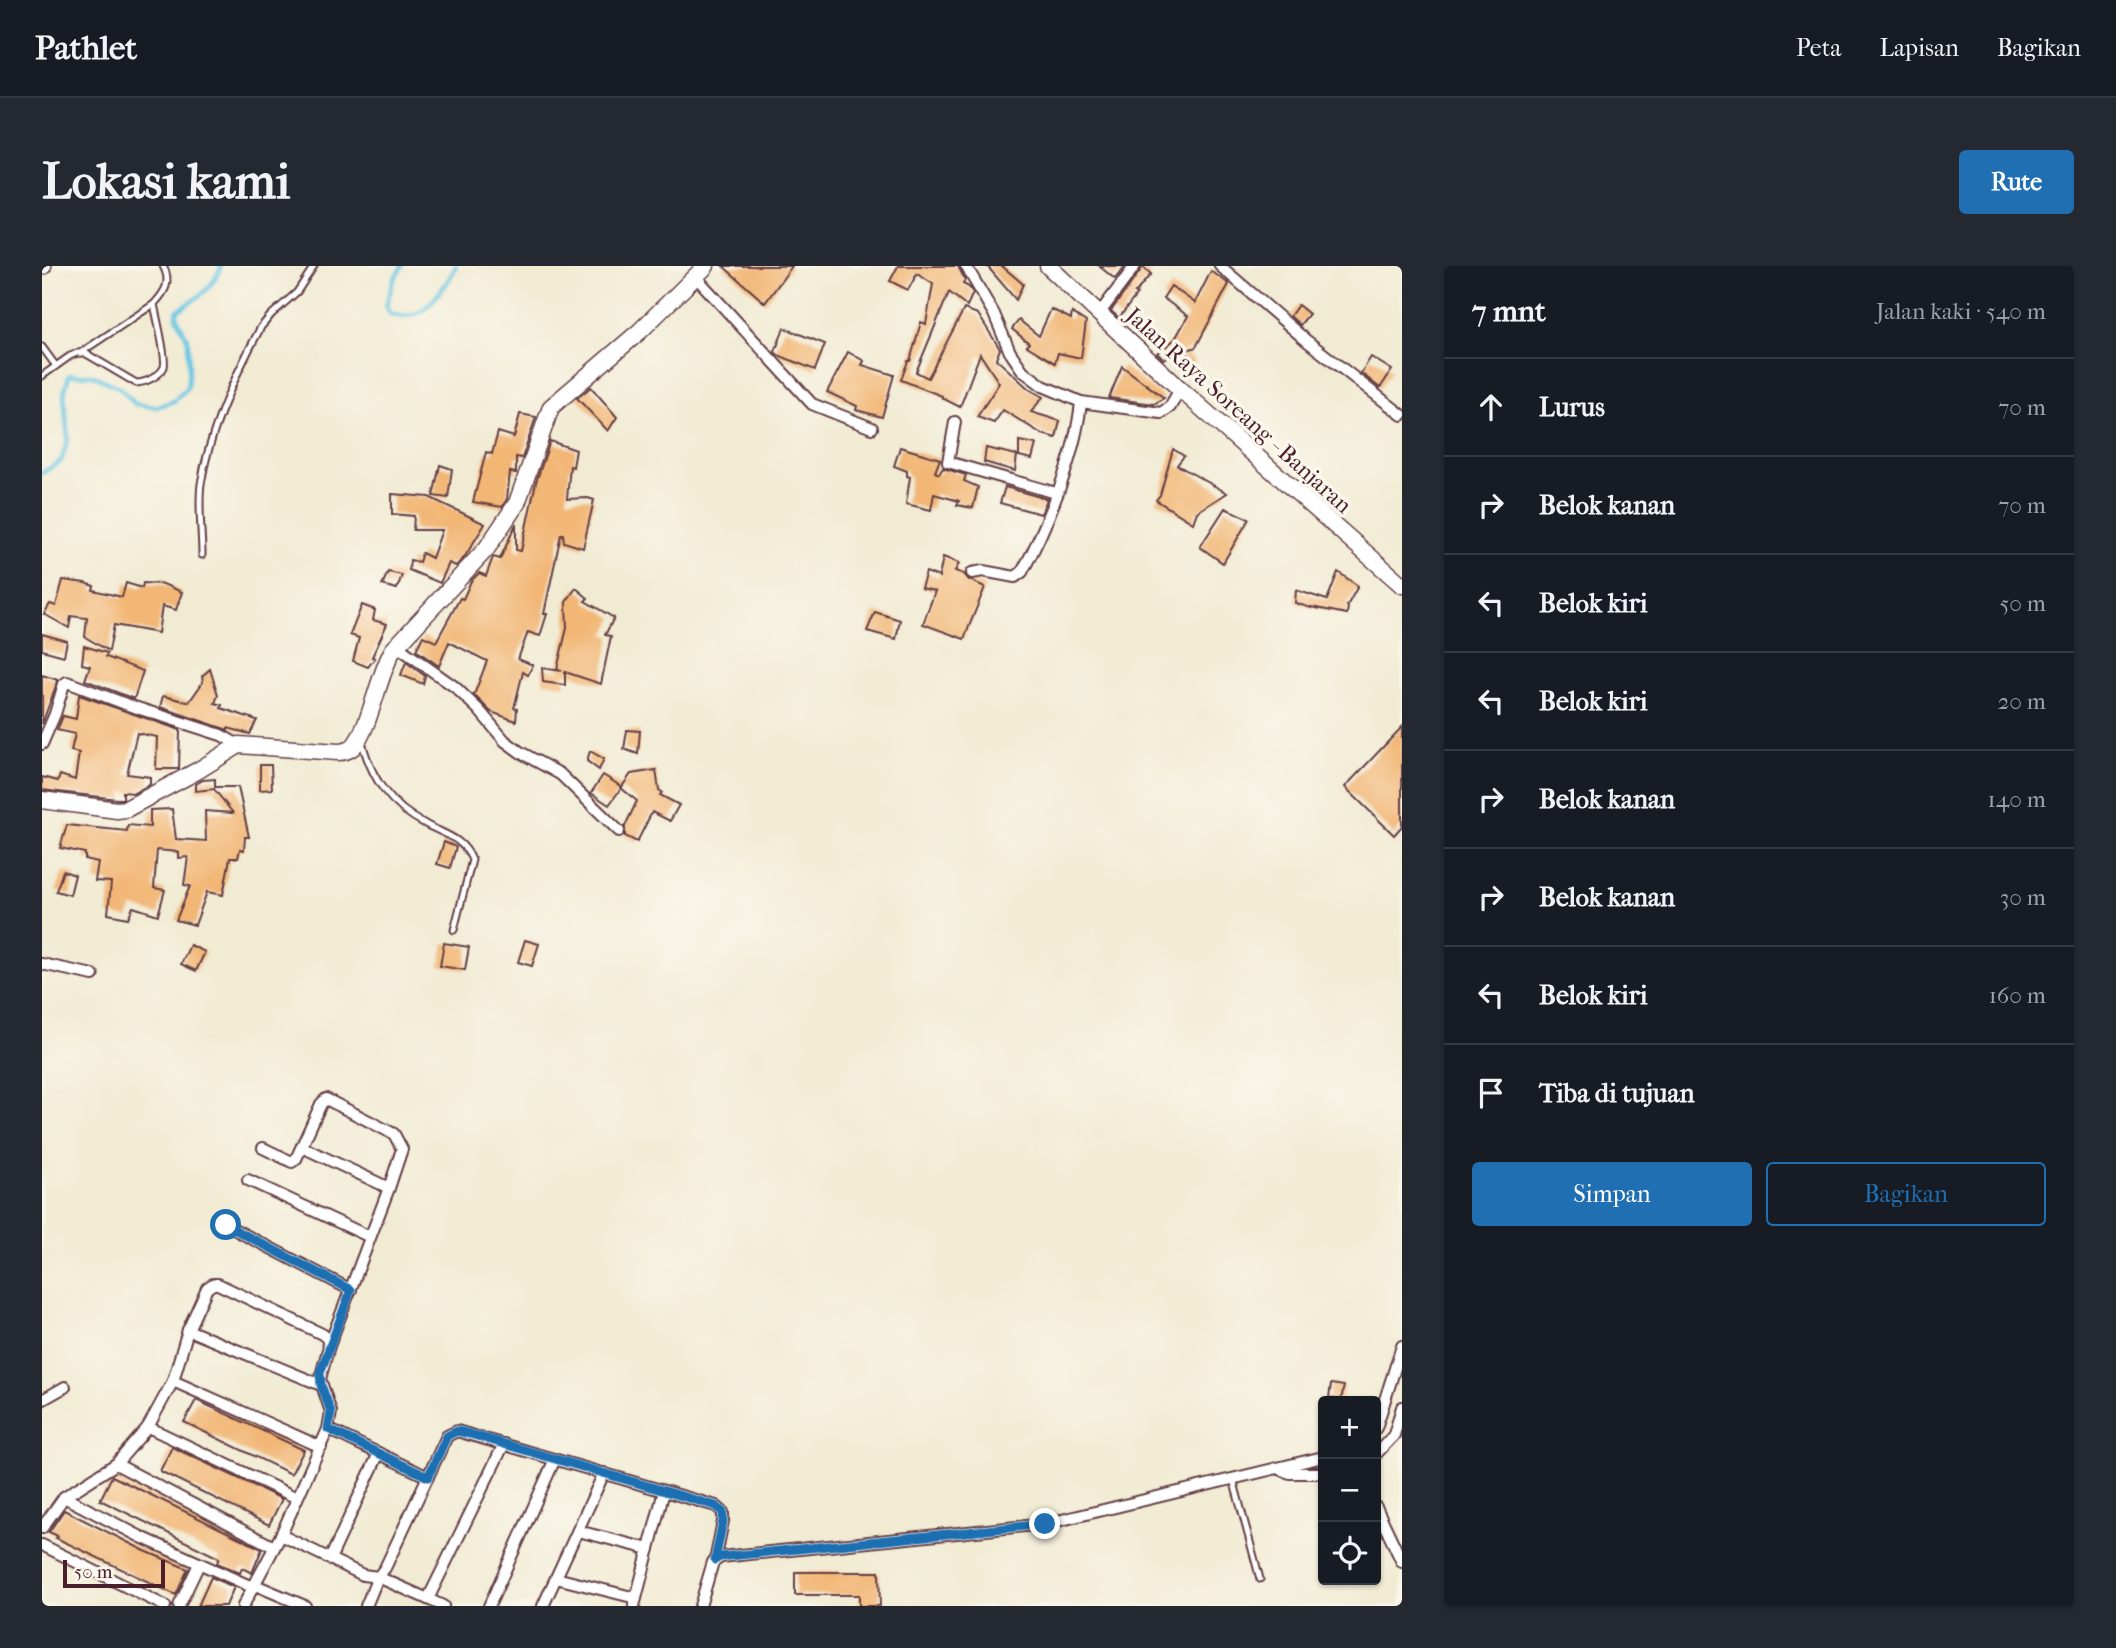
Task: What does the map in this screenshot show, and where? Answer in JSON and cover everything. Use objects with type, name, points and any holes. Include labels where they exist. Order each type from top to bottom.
[{"type":"street","points":[[967,266],[994,314],[1010,352],[1023,371],[1043,386],[1081,402],[1161,413],[1170,407],[1180,389]]},
{"type":"street","name":"Jalan Raya Soreang - Banjaran","points":[[1048,266],[1180,389],[1402,585]]},
{"type":"street","points":[[1099,314],[1135,266]]},
{"type":"street","points":[[1220,266],[1307,341],[1402,415]]},
{"type":"street","points":[[42,744],[67,682],[220,735],[239,745],[338,752],[353,747],[360,735],[386,661],[487,548],[517,503],[551,407],[640,331],[701,271],[811,404],[872,428]]},
{"type":"street","points":[[972,573],[984,571],[1010,577],[1019,576],[1056,493],[1077,436],[1081,402]]},
{"type":"street","points":[[955,422],[948,462],[1056,493]]},
{"type":"street","points":[[397,646],[455,687],[505,741],[560,775],[619,831]]},
{"type":"street","points":[[42,800],[117,810],[125,808],[198,771],[239,745]]},
{"type":"street","points":[[42,964],[93,975]]},
{"type":"street","points":[[243,1606],[281,1535],[328,1429],[331,1412],[321,1385],[320,1373],[402,1149],[394,1134],[326,1099],[292,1163],[263,1148]]},
{"type":"street","points":[[302,1147],[389,1188]]},
{"type":"street","points":[[248,1180],[370,1237]]},
{"type":"street","points":[[226,1225],[351,1290]]},
{"type":"street","points":[[42,1528],[64,1497],[116,1464],[148,1427],[173,1381],[188,1330],[207,1288],[213,1284],[322,1334],[327,1338],[329,1346]]},
{"type":"street","points":[[188,1330],[321,1385]]},
{"type":"street","points":[[1381,1412],[1402,1346]]},
{"type":"street","points":[[173,1381],[321,1447]]},
{"type":"street","points":[[42,1400],[65,1387]]},
{"type":"street","points":[[1381,1449],[1394,1435],[1402,1407]]},
{"type":"street","points":[[148,1427],[297,1498]]},
{"type":"street","points":[[328,1429],[428,1477]]},
{"type":"street","points":[[366,1606],[447,1436],[457,1431],[716,1506],[723,1512],[718,1559],[700,1606]]},
{"type":"street","points":[[428,1599],[504,1444]]},
{"type":"street","points":[[330,1559],[379,1453]]},
{"type":"street","points":[[718,1559],[1045,1524],[1318,1458]]},
{"type":"street","points":[[489,1606],[555,1459]]},
{"type":"street","points":[[116,1464],[274,1547]]},
{"type":"street","points":[[1277,1468],[1290,1473],[1318,1473]]},
{"type":"street","points":[[543,1606],[604,1474]]},
{"type":"street","points":[[555,1578],[635,1602],[664,1491]]},
{"type":"street","points":[[64,1497],[199,1564],[304,1606]]},
{"type":"street","points":[[1381,1518],[1402,1562]]},
{"type":"street","points":[[578,1531],[649,1549]]},
{"type":"street","points":[[281,1535],[363,1575],[378,1577],[443,1606]]},
{"type":"street","points":[[42,1545],[165,1606]]},
{"type":"street","points":[[179,1606],[199,1564]]},
{"type":"lane","points":[[42,376],[153,304],[168,285],[168,275],[163,266]]},
{"type":"lane","points":[[202,555],[201,486],[216,427],[261,327],[298,292],[314,266]]},
{"type":"lane","points":[[80,353],[136,383],[142,383],[159,374],[164,362],[153,304]]},
{"type":"lane","points":[[42,347],[56,366]]},
{"type":"lane","points":[[360,735],[369,767],[383,791],[411,815],[460,840],[468,849],[472,860],[454,930]]},
{"type":"lane","points":[[1233,1479],[1260,1579]]},
{"type":"building","points":[[723,266],[792,266],[765,303]]},
{"type":"building","points":[[898,266],[958,266],[965,280],[963,284],[973,293],[967,306],[949,292],[916,372],[928,378],[964,309],[978,314],[1000,349],[996,359],[1029,389],[1043,397],[1031,412],[1060,421],[1056,438],[1042,434],[1003,410],[994,423],[977,417],[999,383],[980,354],[960,407],[942,396],[901,380],[910,361],[921,322],[926,324],[933,284],[917,274],[908,290],[890,281]]},
{"type":"building","points":[[987,266],[1002,266],[1023,284],[1016,300]]},
{"type":"building","points":[[1099,266],[1125,266],[1115,279]]},
{"type":"building","points":[[1143,267],[1151,274],[1119,318],[1111,311]]},
{"type":"building","points":[[1211,271],[1229,284],[1196,347],[1163,359],[1157,353],[1175,339],[1188,316],[1163,298],[1171,286],[1195,303]]},
{"type":"building","points":[[1298,305],[1309,314],[1300,325],[1290,316]]},
{"type":"building","points":[[1051,309],[1071,319],[1072,313],[1086,322],[1081,358],[1058,353],[1055,363],[1027,346],[1029,343],[1012,329],[1019,320],[1039,336]]},
{"type":"building","points":[[784,328],[825,344],[815,370],[775,352]]},
{"type":"building","points":[[848,352],[864,361],[862,365],[894,375],[882,417],[856,410],[857,406],[827,392]]},
{"type":"building","points":[[1185,352],[1195,360],[1192,374],[1180,366]]},
{"type":"building","points":[[1371,357],[1392,370],[1380,388],[1361,373]]},
{"type":"building","points":[[1122,366],[1164,398],[1154,404],[1109,398]]},
{"type":"building","points":[[591,387],[617,417],[608,431],[577,398]]},
{"type":"building","points":[[520,414],[536,417],[522,458],[516,457],[516,473],[510,472],[507,499],[502,507],[473,502],[486,452],[492,454],[498,432],[514,437]]},
{"type":"building","points":[[550,441],[576,450],[573,467],[570,466],[567,499],[594,500],[583,548],[564,542],[561,534],[544,614],[547,614],[540,636],[528,632],[518,659],[533,665],[528,675],[523,672],[514,708],[517,709],[516,721],[491,712],[474,695],[487,661],[449,642],[439,666],[416,650],[423,636],[436,642],[471,581],[479,573],[486,576],[493,557],[500,559],[516,524],[516,550],[521,551],[536,482]]},
{"type":"building","points":[[1019,441],[1036,444],[1032,459],[1019,456]]},
{"type":"building","points":[[900,447],[940,459],[935,472],[939,474],[943,468],[966,475],[964,481],[978,487],[973,508],[957,505],[959,501],[934,494],[931,510],[906,504],[910,477],[907,476],[907,471],[894,466]]},
{"type":"building","points":[[986,448],[1017,455],[1015,471],[984,462]]},
{"type":"building","points":[[1173,449],[1184,456],[1177,465],[1227,493],[1197,512],[1193,523],[1156,500],[1160,495]]},
{"type":"building","points":[[440,465],[452,469],[448,498],[433,496]]},
{"type":"building","points":[[1005,487],[1047,499],[1041,514],[1000,503]]},
{"type":"building","points":[[392,494],[429,497],[485,524],[464,558],[456,566],[449,563],[440,583],[409,570],[410,560],[419,562],[422,553],[432,558],[442,530],[413,530],[414,516],[392,514]]},
{"type":"building","points":[[1225,508],[1249,519],[1223,563],[1200,547]]},
{"type":"building","points":[[943,557],[959,563],[955,571],[985,587],[964,639],[923,624],[935,591],[921,588],[926,572],[939,577]]},
{"type":"building","points":[[388,572],[402,575],[397,589],[382,585]]},
{"type":"building","points":[[1338,572],[1358,586],[1347,606],[1347,614],[1295,603],[1296,590],[1327,600]]},
{"type":"building","points":[[63,580],[85,583],[94,586],[93,590],[122,597],[126,583],[142,588],[143,583],[163,584],[182,592],[176,610],[162,606],[158,633],[114,625],[109,651],[85,637],[87,618],[71,616],[69,628],[44,614],[50,604],[56,606]]},
{"type":"building","points":[[576,588],[588,598],[585,601],[614,618],[605,635],[611,636],[601,684],[565,672],[565,685],[543,682],[542,668],[562,671],[557,669],[567,628],[566,602]]},
{"type":"building","points":[[362,605],[375,610],[373,620],[387,624],[372,657],[375,658],[368,667],[353,661],[359,638],[350,635]]},
{"type":"building","points":[[875,612],[900,620],[896,639],[867,631]]},
{"type":"building","points":[[42,634],[67,641],[64,656],[42,650]]},
{"type":"building","points":[[84,646],[107,653],[106,657],[143,671],[134,699],[85,680],[90,666],[82,664]]},
{"type":"building","points":[[406,662],[425,676],[423,684],[401,675]]},
{"type":"building","points":[[210,669],[218,695],[215,703],[222,705],[221,708],[257,720],[250,734],[228,730],[160,707],[163,696],[189,702],[203,682],[202,676]]},
{"type":"building","points":[[42,675],[58,680],[42,724]]},
{"type":"building","points":[[79,695],[180,730],[179,769],[156,769],[157,737],[137,733],[127,774],[150,777],[150,784],[134,793],[123,792],[123,799],[42,790],[42,777],[58,781],[60,775],[75,780],[79,753],[71,751],[75,734],[57,730],[63,716],[76,719]]},
{"type":"building","points":[[1402,727],[1402,826],[1394,835],[1345,787]]},
{"type":"building","points":[[627,730],[640,731],[638,754],[624,749]]},
{"type":"building","points":[[590,751],[604,759],[599,770],[587,761]]},
{"type":"building","points":[[260,765],[271,765],[272,789],[260,790]]},
{"type":"building","points":[[656,770],[659,790],[662,792],[660,795],[679,805],[670,821],[652,812],[637,842],[625,836],[625,826],[637,801],[621,788],[631,774]]},
{"type":"building","points":[[603,775],[622,787],[609,805],[591,793]]},
{"type":"building","points":[[215,779],[215,787],[238,787],[249,837],[245,837],[244,850],[240,849],[238,858],[230,858],[223,895],[207,892],[195,925],[176,920],[190,886],[184,885],[188,857],[178,858],[178,852],[157,850],[154,888],[165,890],[158,915],[133,907],[128,918],[108,914],[111,882],[95,881],[98,862],[85,859],[85,853],[60,848],[67,825],[127,831],[128,825],[150,827],[150,810],[172,809],[176,839],[206,841],[205,811],[233,813],[214,789],[196,791],[196,784]]},
{"type":"building","points":[[444,842],[456,847],[450,868],[437,864]]},
{"type":"building","points":[[63,871],[75,875],[70,895],[56,891]]},
{"type":"building","points":[[525,940],[539,944],[532,966],[518,962]]},
{"type":"building","points":[[444,943],[469,947],[465,970],[440,966]]},
{"type":"building","points":[[190,945],[205,952],[196,971],[181,964]]},
{"type":"building","points":[[1331,1384],[1344,1386],[1342,1396],[1329,1396]]},
{"type":"building","points":[[196,1400],[304,1450],[291,1474],[184,1422]]},
{"type":"building","points":[[172,1447],[282,1499],[269,1525],[160,1471]]},
{"type":"building","points":[[112,1476],[262,1549],[252,1573],[242,1568],[240,1573],[217,1563],[219,1558],[100,1500]]},
{"type":"building","points":[[64,1510],[145,1551],[188,1569],[176,1595],[56,1538],[58,1536],[49,1532]]},
{"type":"building","points":[[795,1572],[879,1572],[880,1606],[859,1606],[859,1595],[795,1595]]},
{"type":"building","points":[[211,1577],[234,1587],[226,1606],[198,1606]]},
{"type":"waterway","points":[[42,473],[61,461],[68,439],[64,394],[69,375],[92,375],[120,388],[135,404],[156,407],[174,401],[187,388],[188,340],[177,317],[177,311],[209,287],[221,266]]},
{"type":"waterway","points":[[402,266],[394,279],[386,306],[391,315],[409,316],[421,311],[438,294],[456,266]]},
{"type":"route","points":[[226,1225],[351,1290],[320,1373],[321,1385],[331,1412],[328,1429],[428,1477],[447,1436],[457,1431],[470,1434],[720,1508],[723,1521],[715,1560],[720,1557],[1045,1524]]}]
